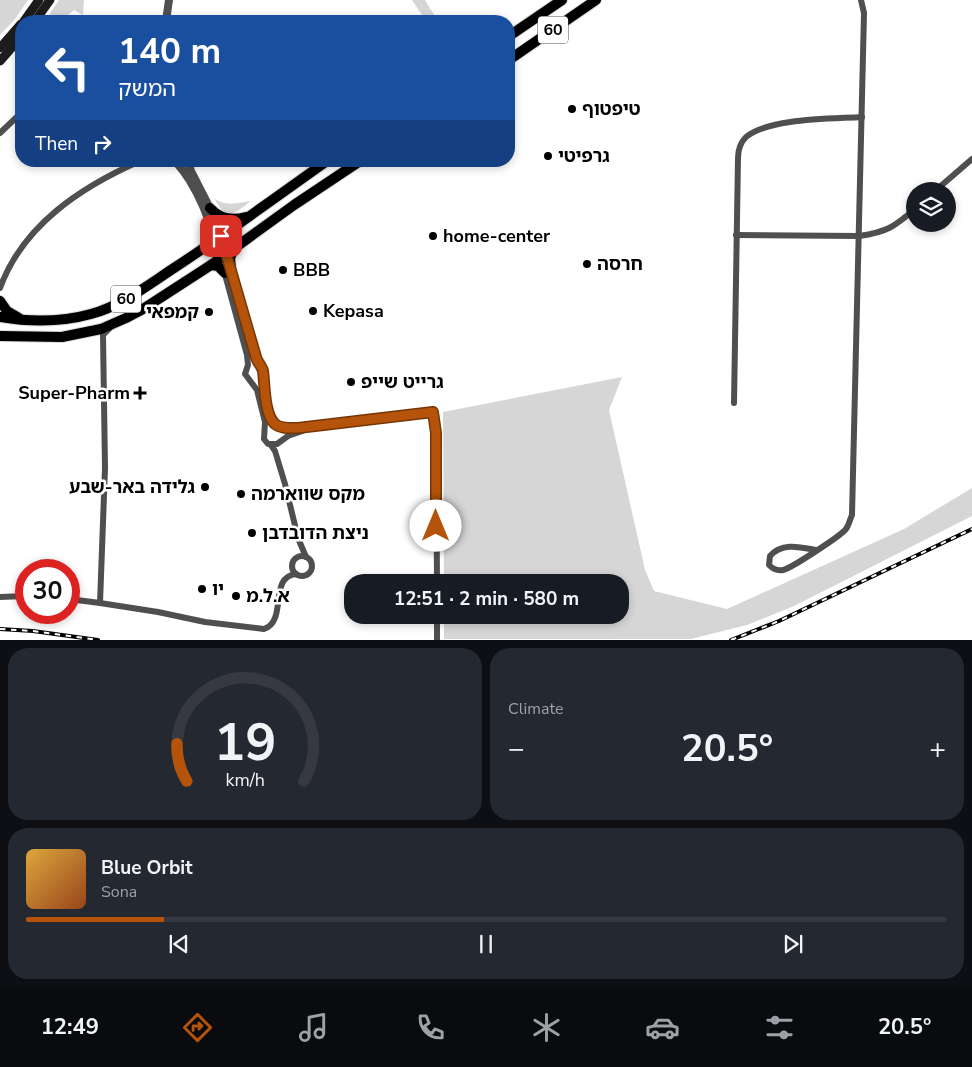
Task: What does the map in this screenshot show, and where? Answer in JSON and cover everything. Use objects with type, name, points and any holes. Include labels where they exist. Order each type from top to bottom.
[{"type":"highway","name":"60","points":[[515,32],[562,0]]},
{"type":"highway","name":"60","points":[[515,56],[596,0]]},
{"type":"highway","name":"60","points":[[0,317],[24,320],[79,317],[121,302],[252,215],[319,167]]},
{"type":"highway","name":"60","points":[[2,338],[62,337],[82,334],[115,324],[143,310],[211,265],[351,167]]},
{"type":"highway","points":[[210,208],[226,218],[241,218],[252,215]]},
{"type":"highway","points":[[211,265],[218,266],[228,272],[230,258],[227,253]]},
{"type":"highway","points":[[0,301],[10,314],[24,320]]},
{"type":"main road","points":[[29,15],[40,0]]},
{"type":"main road","points":[[39,15],[50,0]]},
{"type":"main road","points":[[0,48],[15,31]]},
{"type":"main road","points":[[0,61],[15,44]]},
{"type":"street","points":[[167,15],[170,0]]},
{"type":"street","points":[[172,15],[174,0]]},
{"type":"street","points":[[816,550],[797,547],[779,549],[770,556],[769,565],[776,570],[785,570],[795,566],[816,550],[839,537],[846,529],[852,514],[864,33],[864,13],[861,0]]},
{"type":"street","points":[[734,403],[738,151],[746,138],[770,126],[862,117]]},
{"type":"street","points":[[0,132],[15,118]]},
{"type":"street","points":[[945,182],[972,159]]},
{"type":"street","points":[[0,288],[32,234],[50,215],[76,196],[128,167]]},
{"type":"street","points":[[80,601],[158,612],[205,622],[264,629],[268,628],[274,621],[283,580],[289,575],[305,575],[310,572],[311,562],[306,557],[300,544],[280,467],[271,445],[264,439],[265,428],[257,390],[245,374],[248,366],[246,351],[228,272],[227,253],[190,181],[180,167]]},
{"type":"street","points":[[191,167],[210,208],[218,238]]},
{"type":"street","points":[[736,235],[859,236],[884,232],[906,217]]},
{"type":"street","points":[[228,272],[258,364],[262,368],[269,410],[278,426],[284,432],[281,441],[280,467]]},
{"type":"street","points":[[100,603],[105,468],[103,335],[115,324]]},
{"type":"street","points":[[248,366],[253,363],[258,364]]},
{"type":"street","points":[[251,381],[256,381],[262,376]]},
{"type":"street","points":[[265,428],[270,425],[294,428],[316,426],[433,412],[436,433],[436,574]]},
{"type":"street","points":[[271,445],[316,426]]},
{"type":"street","points":[[296,528],[296,558],[292,565],[293,572],[296,574]]},
{"type":"street","points":[[296,558],[300,556],[306,557]]},
{"type":"street","points":[[0,597],[15,596]]},
{"type":"street","points":[[437,624],[437,640]]},
{"type":"shaded area","points":[[0,0],[28,0],[18,15],[15,15],[15,19],[0,35]]},
{"type":"shaded area","points":[[59,0],[84,0],[83,15],[74,10],[68,15],[49,15]]},
{"type":"shaded area","points":[[412,0],[425,0],[434,15],[422,15]]},
{"type":"shaded area","points":[[214,198],[223,203],[251,201],[235,212],[226,213]]},
{"type":"shaded area","points":[[622,377],[609,410],[645,570],[654,591],[727,609],[904,529],[972,488],[972,516],[794,606],[747,625],[691,639],[444,639],[444,624],[629,624],[629,574],[444,574],[443,412]]},
{"type":"railway","points":[[731,640],[779,621],[972,529]]},
{"type":"railway","points":[[0,629],[33,631],[98,640]]},
{"type":"place","name":"טיפטוף","points":[[572,109]]},
{"type":"place","name":"גרפיטי","points":[[548,156]]},
{"type":"place","name":"home-center","points":[[433,236]]},
{"type":"place","name":"חרסה","points":[[587,264]]},
{"type":"place","name":"BBB","points":[[283,270]]},
{"type":"place","name":"Kepasa","points":[[313,311]]},
{"type":"place","name":"קמפאי","points":[[209,312]]},
{"type":"place","name":"גרייט שייפ","points":[[351,382]]},
{"type":"place","name":"Super-Pharm","points":[[140,393]]},
{"type":"place","name":"גלידה באר-שבע","points":[[205,487]]},
{"type":"place","name":"מקס שווארמה","points":[[241,494]]},
{"type":"place","name":"ניצת הדובדבן","points":[[252,533]]},
{"type":"place","name":"יו","points":[[202,589]]},
{"type":"place","name":"א.ל.מ","points":[[236,596]]},
{"type":"route","points":[[221,236],[258,364],[263,370],[264,388],[272,420],[280,427],[298,428],[433,412],[436,433],[436,526]]}]
